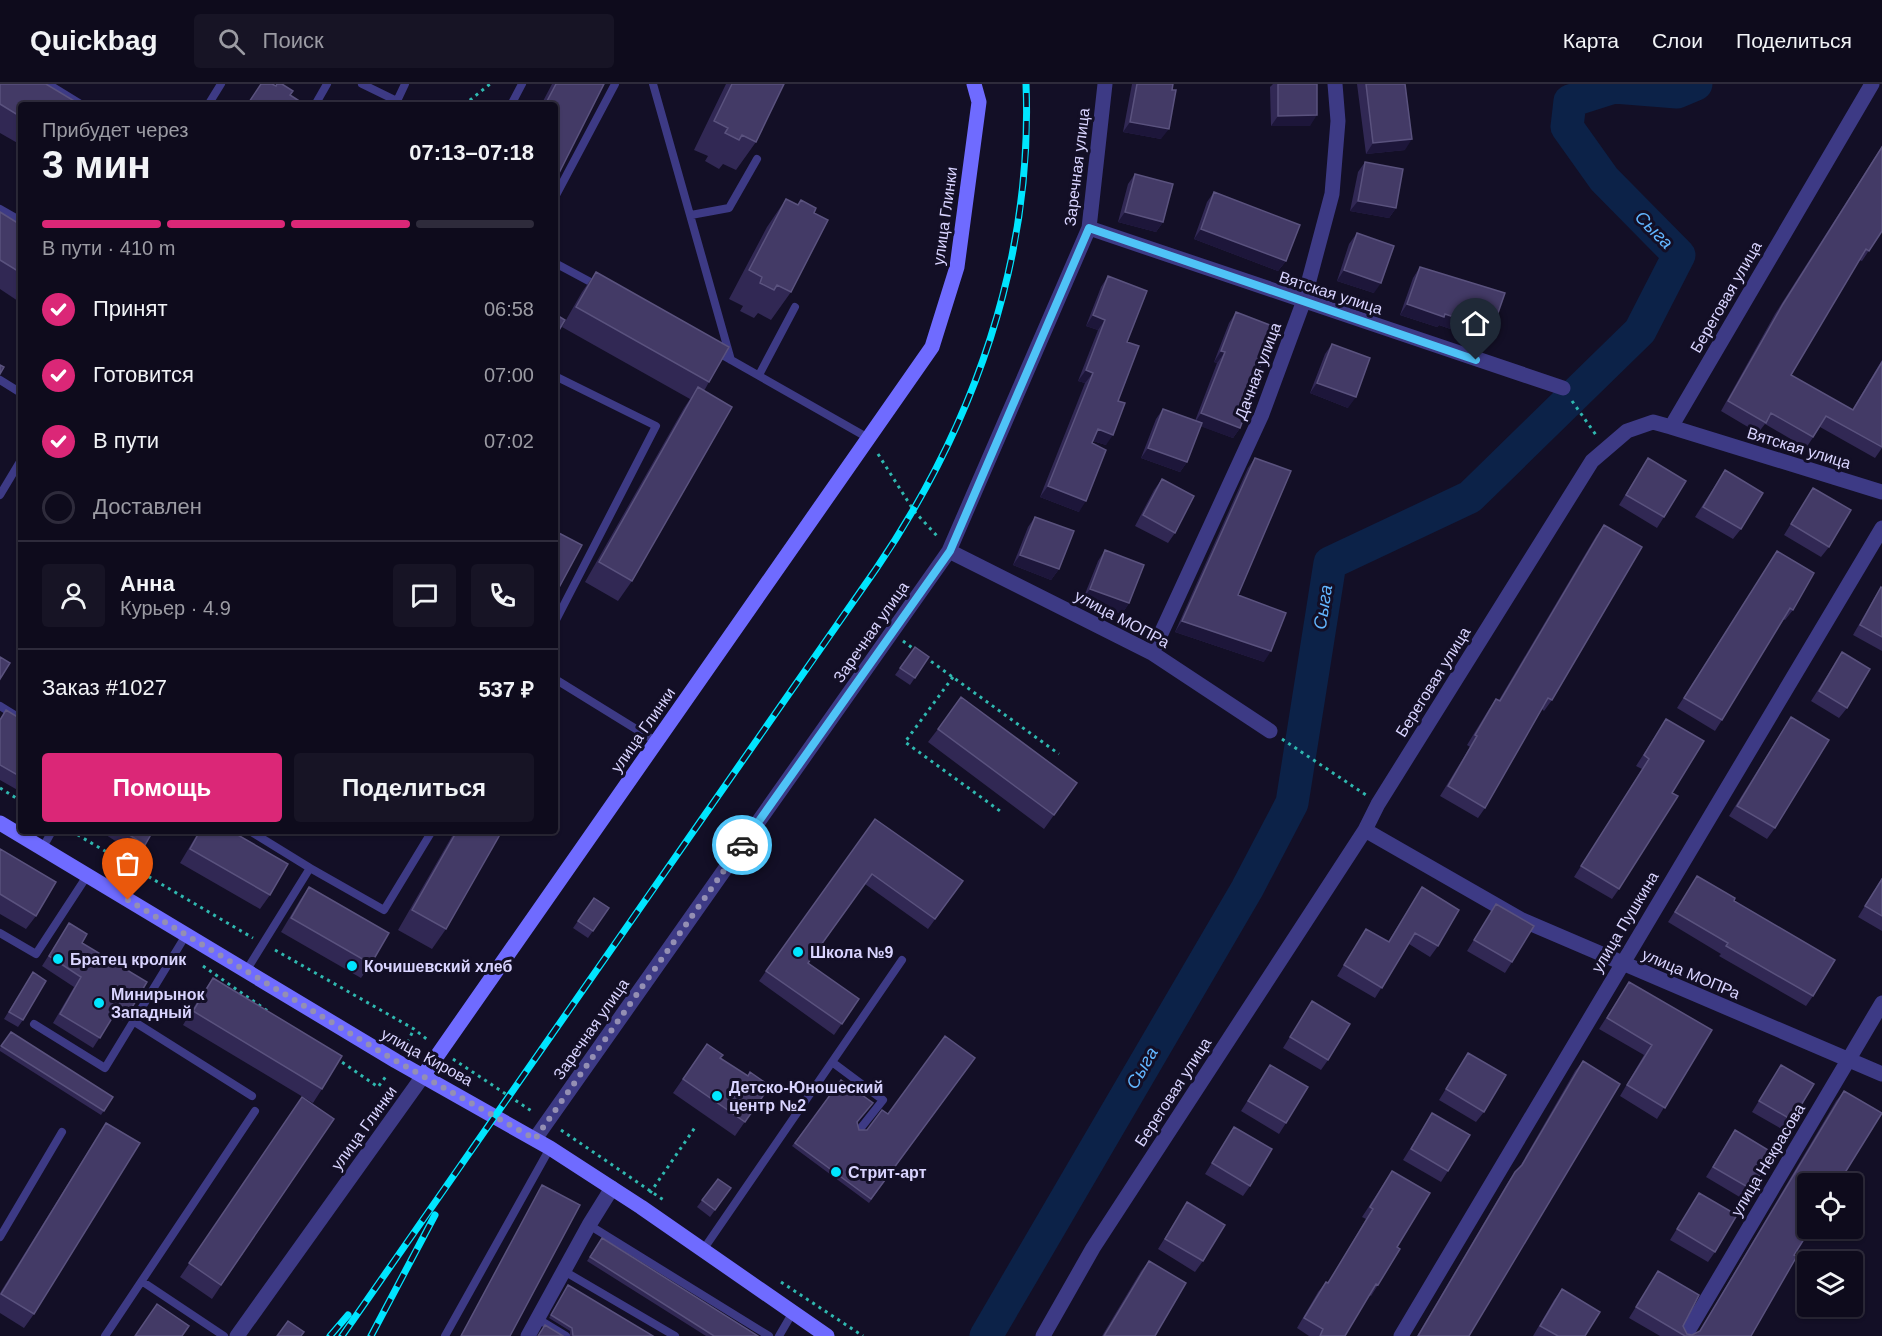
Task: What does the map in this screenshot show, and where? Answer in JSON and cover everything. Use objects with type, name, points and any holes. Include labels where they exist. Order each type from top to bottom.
[{"type":"main road","name":"улица Глинки","points":[[423,1076],[870,439],[932,346],[957,267],[979,102],[974,84]]},
{"type":"main road","name":"улица Кирова","points":[[0,823],[87,876],[182,942],[246,971],[550,1148],[641,1207],[827,1336]]},
{"type":"street","name":"Заречная улица","points":[[535,1139],[950,551],[1089,228],[1105,84]]},
{"type":"street","name":"Дачная улица","points":[[1152,653],[1262,414],[1303,303],[1332,194],[1338,121],[1335,84]]},
{"type":"street","name":"Береговая улица","points":[[1043,1336],[1093,1248],[1365,830],[1378,804],[1592,461],[1627,431],[1653,422],[1671,428],[1872,84]]},
{"type":"street","name":"Вятская улица","points":[[1089,228],[1303,303],[1563,388]]},
{"type":"street","name":"Вятская улица","points":[[1671,428],[1882,492]]},
{"type":"street","name":"улица Пушкина","points":[[1401,1336],[1882,528]]},
{"type":"street","name":"улица МОПРа","points":[[950,551],[1152,653],[1270,731]]},
{"type":"street","name":"улица МОПРа","points":[[1365,830],[1522,920],[1882,1074]]},
{"type":"street","name":"улица Некрасова","points":[[1685,1336],[1882,1003]]},
{"type":"street","name":"улица Глинки","points":[[237,1336],[423,1076]]},
{"type":"street","points":[[528,1336],[612,1188]]},
{"type":"lane","points":[[48,84],[77,102]]},
{"type":"lane","points":[[210,102],[221,84]]},
{"type":"lane","points":[[317,102],[327,84]]},
{"type":"lane","points":[[362,84],[397,101],[405,84]]},
{"type":"lane","points":[[513,102],[522,84]]},
{"type":"lane","points":[[558,191],[615,84]]},
{"type":"lane","points":[[653,84],[731,360]]},
{"type":"lane","points":[[691,215],[729,208],[757,159]]},
{"type":"lane","points":[[0,209],[18,219]]},
{"type":"lane","points":[[558,265],[607,292]]},
{"type":"lane","points":[[759,375],[795,308]]},
{"type":"lane","points":[[711,348],[870,439]]},
{"type":"lane","points":[[558,377],[656,426],[558,616]]},
{"type":"lane","points":[[0,380],[18,391]]},
{"type":"lane","points":[[0,495],[18,465]]},
{"type":"lane","points":[[558,681],[657,742]]},
{"type":"lane","points":[[0,706],[18,717]]},
{"type":"lane","points":[[42,849],[50,834]]},
{"type":"lane","points":[[255,834],[384,910],[430,834]]},
{"type":"lane","points":[[246,971],[310,868]]},
{"type":"lane","points":[[0,933],[36,954],[87,876]]},
{"type":"lane","points":[[34,1024],[105,1068],[182,942]]},
{"type":"lane","points":[[703,1250],[902,960]]},
{"type":"lane","points":[[134,1021],[252,1095]]},
{"type":"lane","points":[[832,1062],[883,1100],[860,1129]]},
{"type":"lane","points":[[105,1336],[255,1111]]},
{"type":"lane","points":[[0,1237],[63,1132]]},
{"type":"lane","points":[[445,1336],[550,1148]]},
{"type":"lane","points":[[589,1225],[769,1336]]},
{"type":"lane","points":[[564,1271],[675,1336]]},
{"type":"lane","points":[[143,1282],[224,1336]]},
{"type":"lane","points":[[779,1336],[792,1312]]},
{"type":"lane","points":[[538,1319],[566,1336]]},
{"type":"path","points":[[468,102],[490,84]]},
{"type":"path","points":[[1563,388],[1606,449]]},
{"type":"path","points":[[870,439],[914,511],[950,551]]},
{"type":"path","points":[[892,633],[1059,754]]},
{"type":"path","points":[[953,677],[905,742],[1000,811]]},
{"type":"path","points":[[1286,741],[1333,770],[1378,804]]},
{"type":"path","points":[[0,788],[18,799]]},
{"type":"path","points":[[76,834],[263,944],[414,1029],[403,1051]]},
{"type":"path","points":[[182,942],[273,1015]]},
{"type":"path","points":[[330,1054],[378,1087],[390,1071]]},
{"type":"path","points":[[641,1207],[696,1126]]},
{"type":"building","points":[[0,84],[46,84],[76,102],[18,102],[18,115],[0,104]]},
{"type":"building","points":[[261,84],[276,86],[282,84],[293,91],[290,95],[301,102],[249,102]]},
{"type":"building","points":[[556,84],[604,84],[558,175],[558,102],[547,102]]},
{"type":"building","points":[[732,84],[784,84],[756,142],[742,135],[739,140],[725,133],[728,128],[714,121]]},
{"type":"building","points":[[1137,84],[1173,84],[1172,90],[1176,90],[1169,129],[1130,122]]},
{"type":"building","points":[[1278,84],[1317,84],[1317,115],[1278,116]]},
{"type":"building","points":[[1366,84],[1405,84],[1412,139],[1373,143]]},
{"type":"building","points":[[1882,147],[1882,231],[1869,251],[1866,249],[1791,375],[1853,410],[1882,362],[1882,447],[1826,416],[1813,437],[1771,413],[1766,423],[1728,401],[1783,304]]},
{"type":"building","points":[[1365,162],[1403,169],[1396,208],[1358,201]]},
{"type":"building","points":[[1135,174],[1173,184],[1163,222],[1125,212]]},
{"type":"building","points":[[1214,192],[1300,225],[1286,261],[1201,229]]},
{"type":"building","points":[[786,199],[798,205],[801,200],[816,208],[814,213],[828,220],[791,292],[777,285],[774,290],[760,283],[762,277],[749,270]]},
{"type":"building","points":[[0,212],[18,223],[18,271],[0,260]]},
{"type":"building","points":[[1357,233],[1394,246],[1381,283],[1344,270]]},
{"type":"building","points":[[1420,267],[1505,293],[1492,330],[1407,304]]},
{"type":"building","points":[[596,272],[729,347],[709,382],[576,307]]},
{"type":"building","points":[[1108,276],[1147,291],[1127,342],[1139,346],[1118,401],[1125,403],[1113,435],[1098,429],[1092,443],[1106,450],[1086,501],[1048,486],[1093,373],[1086,370],[1105,320],[1093,315]]},
{"type":"building","points":[[1236,312],[1275,327],[1240,428],[1201,413],[1225,352],[1221,351]]},
{"type":"building","points":[[558,316],[565,320],[558,332]]},
{"type":"building","points":[[1332,344],[1370,358],[1356,397],[1317,383]]},
{"type":"building","points":[[698,387],[732,407],[632,581],[599,562]]},
{"type":"building","points":[[1163,409],[1202,423],[1187,462],[1148,448]]},
{"type":"building","points":[[1255,458],[1291,471],[1238,595],[1286,613],[1271,651],[1182,621]]},
{"type":"building","points":[[1648,458],[1686,481],[1664,517],[1626,495]]},
{"type":"building","points":[[1725,470],[1763,493],[1741,529],[1703,507]]},
{"type":"building","points":[[1162,479],[1194,496],[1175,533],[1143,515]]},
{"type":"building","points":[[1813,488],[1851,510],[1829,547],[1791,524]]},
{"type":"building","points":[[1035,517],[1074,531],[1059,569],[1020,555]]},
{"type":"building","points":[[1604,525],[1642,547],[1552,700],[1548,698],[1485,808],[1448,786],[1496,699],[1500,701]]},
{"type":"building","points":[[558,533],[582,545],[558,589]]},
{"type":"building","points":[[1105,550],[1144,565],[1129,603],[1090,589]]},
{"type":"building","points":[[1777,551],[1814,573],[1793,610],[1790,608],[1722,720],[1684,698]]},
{"type":"building","points":[[1882,588],[1882,637],[1860,625]]},
{"type":"building","points":[[915,647],[929,657],[915,678],[900,668]]},
{"type":"building","points":[[1842,652],[1870,669],[1847,708],[1819,691]]},
{"type":"building","points":[[0,657],[10,663],[0,679]]},
{"type":"building","points":[[961,697],[1077,783],[1054,815],[938,729]]},
{"type":"building","points":[[6,710],[18,717],[18,775],[0,765],[0,720]]},
{"type":"building","points":[[1791,717],[1829,740],[1775,828],[1737,806]]},
{"type":"building","points":[[1666,719],[1704,741],[1672,793],[1678,796],[1619,889],[1581,866],[1649,759],[1644,755]]},
{"type":"building","name":"Школа №9","points":[[875,819],[963,881],[935,919],[872,874],[808,963],[859,999],[842,1024],[766,971]]},
{"type":"building","points":[[128,834],[151,834],[145,845]]},
{"type":"building","points":[[198,834],[236,834],[288,864],[270,895],[190,849]]},
{"type":"building","points":[[455,834],[500,834],[446,929],[412,910]]},
{"type":"building","points":[[0,849],[56,882],[36,916],[0,894]]},
{"type":"building","points":[[1697,876],[1735,898],[1734,901],[1835,960],[1813,996],[1726,946],[1728,943],[1675,912]]},
{"type":"building","points":[[1882,879],[1882,916],[1865,906]]},
{"type":"building","points":[[309,887],[389,933],[371,964],[291,918]]},
{"type":"building","points":[[1422,887],[1459,910],[1438,946],[1415,933],[1382,988],[1344,965],[1366,929],[1389,942]]},
{"type":"building","points":[[594,898],[609,908],[593,931],[578,921]]},
{"type":"building","points":[[1496,904],[1534,926],[1512,962],[1474,940]]},
{"type":"building","name":"Минирынок Западный","points":[[69,923],[87,934],[82,943],[147,982],[130,1011],[120,1005],[100,1038],[60,1014],[81,977],[49,956]]},
{"type":"building","points":[[33,972],[46,981],[23,1020],[9,1012]]},
{"type":"building","points":[[213,978],[342,1056],[322,1089],[193,1011]]},
{"type":"building","points":[[1629,982],[1712,1030],[1665,1108],[1627,1085],[1652,1045],[1607,1018]]},
{"type":"building","points":[[1312,1001],[1350,1024],[1328,1060],[1290,1037]]},
{"type":"building","points":[[11,1032],[113,1097],[104,1111],[1,1046]]},
{"type":"building","points":[[945,1036],[975,1058],[871,1199],[795,1143],[841,1080],[873,1103],[857,1122],[859,1130],[867,1130],[882,1110],[888,1114]]},
{"type":"building","points":[[707,1044],[723,1055],[720,1058],[748,1076],[750,1072],[770,1086],[745,1122],[683,1079]]},
{"type":"building","points":[[1468,1053],[1506,1075],[1484,1112],[1446,1089]]},
{"type":"building","points":[[1583,1061],[1620,1084],[1469,1336],[1418,1336],[1515,1172],[1522,1165]]},
{"type":"building","points":[[1270,1065],[1308,1087],[1286,1123],[1248,1101]]},
{"type":"building","points":[[1781,1065],[1814,1084],[1792,1120],[1759,1101]]},
{"type":"building","points":[[1844,1091],[1882,1113],[1845,1173],[1797,1173],[1797,1239],[1804,1239],[1794,1255],[1797,1256],[1751,1336],[1685,1336],[1636,1307],[1658,1271],[1699,1295],[1683,1326],[1687,1334],[1692,1335],[1700,1331]]},
{"type":"building","points":[[302,1097],[334,1119],[221,1285],[189,1263]]},
{"type":"building","points":[[1432,1113],[1470,1135],[1448,1171],[1411,1149]]},
{"type":"building","points":[[106,1123],[140,1143],[34,1314],[1,1294]]},
{"type":"building","points":[[1234,1127],[1272,1149],[1250,1186],[1212,1163]]},
{"type":"building","points":[[1735,1130],[1773,1153],[1751,1189],[1713,1167]]},
{"type":"building","points":[[1392,1171],[1430,1193],[1397,1247],[1400,1249],[1345,1336],[1320,1336],[1323,1329],[1304,1318],[1373,1209],[1370,1207]]},
{"type":"building","points":[[718,1179],[731,1188],[715,1210],[702,1200]]},
{"type":"building","points":[[542,1185],[580,1205],[510,1336],[461,1336]]},
{"type":"building","points":[[1699,1193],[1737,1215],[1715,1252],[1677,1229]]},
{"type":"building","points":[[1187,1202],[1225,1225],[1203,1261],[1165,1239]]},
{"type":"building","points":[[602,1238],[758,1336],[714,1336],[590,1257]]},
{"type":"building","points":[[1149,1261],[1186,1283],[1155,1336],[1104,1336]]},
{"type":"building","points":[[568,1285],[653,1336],[573,1336],[572,1328],[551,1315]]},
{"type":"building","points":[[1562,1289],[1600,1312],[1585,1336],[1558,1336],[1540,1326]]},
{"type":"building","points":[[157,1304],[189,1326],[182,1336],[135,1336]]},
{"type":"building","points":[[288,1321],[304,1332],[301,1336],[277,1336]]},
{"type":"building","points":[[545,1325],[563,1336],[538,1336]]},
{"type":"waterway","name":"Сыга","points":[[986,1336],[1247,889],[1292,803],[1330,563],[1470,497],[1640,331],[1679,255],[1604,179],[1567,127],[1570,101],[1614,87],[1677,92],[1696,84]]},
{"type":"railway","points":[[342,1336],[876,569],[911,514],[942,457],[968,398],[990,338],[1007,276],[1019,213],[1026,149],[1026,84]]},
{"type":"railway","points":[[371,1336],[435,1215]]},
{"type":"railway","points":[[330,1336],[348,1315]]},
{"type":"way so far","points":[[128,900],[396,1061],[535,1139],[742,845]]},
{"type":"place","name":"Школа №9","points":[[798,952]]},
{"type":"place","name":"Братец кролик","points":[[58,959]]},
{"type":"place","name":"Кочишевский хлеб","points":[[352,966]]},
{"type":"place","name":"Минирынок Западный","points":[[99,1003]]},
{"type":"place","name":"Детско-Юношеский центр №2","points":[[717,1096]]},
{"type":"place","name":"Стрит-арт","points":[[836,1172]]},
{"type":"route","points":[[742,845],[950,551],[1089,228],[1303,303],[1476,360]]}]
